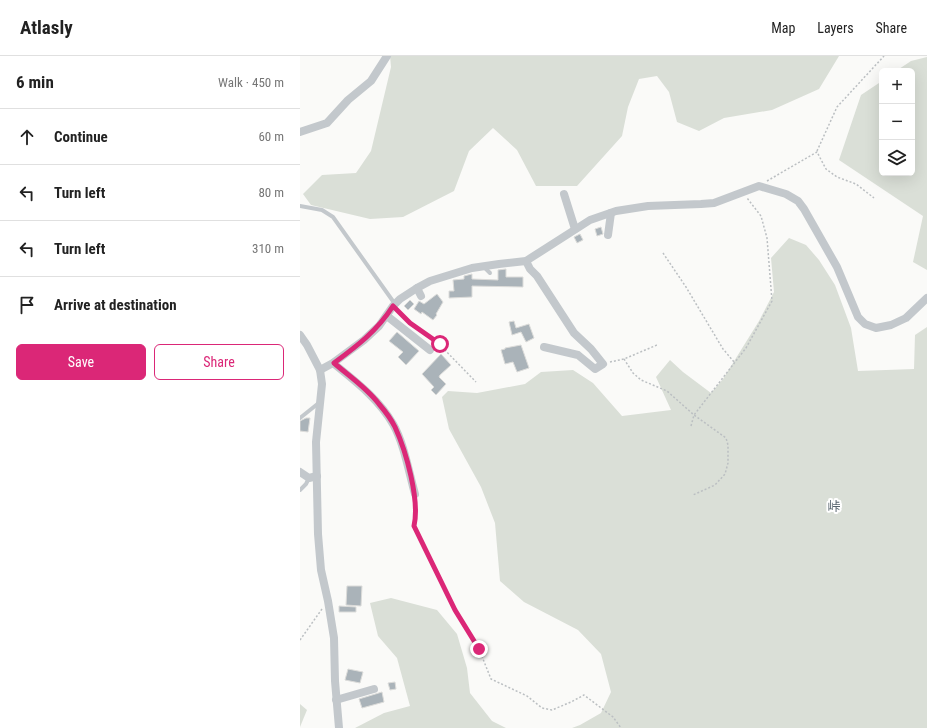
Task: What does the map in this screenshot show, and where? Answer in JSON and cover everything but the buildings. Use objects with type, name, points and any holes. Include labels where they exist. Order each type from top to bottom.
[{"type":"street","points":[[300,132],[327,123],[348,100],[372,81],[387,56]]},
{"type":"street","points":[[320,370],[334,363],[364,340],[379,326],[400,299],[430,281],[472,268],[526,261],[590,220],[630,208],[714,203],[759,186],[786,194],[798,201],[837,267],[858,317],[865,324],[876,328],[891,325],[906,318],[927,298]]},
{"type":"street","points":[[564,194],[575,229]]},
{"type":"street","points":[[608,235],[611,214]]},
{"type":"street","points":[[526,261],[574,333],[591,349],[603,364],[595,369],[578,355],[544,346]]},
{"type":"street","points":[[417,288],[422,296]]},
{"type":"street","points":[[387,316],[430,350]]},
{"type":"street","points":[[300,335],[320,370],[322,384],[313,477],[321,570],[334,638],[336,700],[339,728]]},
{"type":"street","points":[[334,363],[379,403],[392,422],[404,454],[415,494]]},
{"type":"street","points":[[300,472],[313,477]]},
{"type":"street","points":[[336,700],[374,689]]},
{"type":"lane","points":[[300,206],[322,210],[333,217],[394,305]]},
{"type":"lane","points":[[483,267],[490,273]]},
{"type":"lane","points":[[300,418],[320,402]]},
{"type":"lane","points":[[300,490],[313,477]]},
{"type":"path","points":[[759,186],[817,152],[837,107],[884,56]]},
{"type":"path","points":[[817,152],[826,169],[837,177],[856,184],[874,198]]},
{"type":"path","points":[[691,426],[694,415],[746,348],[772,301],[767,238],[761,216],[742,192]]},
{"type":"path","points":[[663,253],[686,287],[723,349],[735,364]]},
{"type":"path","points":[[394,305],[410,323],[440,344],[476,382]]},
{"type":"path","points":[[603,364],[624,359],[657,345]]},
{"type":"path","points":[[624,359],[633,373],[641,380],[667,391],[694,415],[726,438],[728,445],[728,457],[725,474],[715,485],[693,495]]},
{"type":"path","points":[[415,494],[416,518],[414,526],[455,610],[479,649],[491,679],[527,696],[542,708],[552,710],[571,702],[584,694],[613,717],[621,728]]},
{"type":"path","points":[[300,640],[328,601]]},
{"type":"shaded area","points":[[390,56],[839,56],[819,89],[772,110],[724,118],[699,131],[677,122],[669,92],[657,76],[639,79],[628,107],[622,136],[577,186],[536,186],[517,150],[493,128],[469,151],[454,191],[403,217],[370,219],[311,205],[303,194],[322,175],[356,173],[371,151],[391,67]]},
{"type":"shaded area","points":[[927,57],[927,270],[913,262],[923,216],[839,160],[861,95],[879,83],[879,176],[915,176],[915,68],[900,68],[911,61]]},
{"type":"shaded area","points":[[789,238],[806,245],[819,260],[835,285],[851,328],[858,371],[914,369],[915,335],[927,327],[927,728],[572,728],[601,713],[611,692],[601,654],[578,630],[524,602],[500,581],[495,523],[481,487],[449,429],[442,397],[448,391],[477,393],[525,384],[541,372],[573,370],[593,383],[622,416],[671,410],[656,377],[670,360],[711,393],[723,379],[759,321],[774,292],[771,258]]},
{"type":"shaded area","points":[[391,598],[437,610],[457,634],[467,668],[470,693],[492,721],[506,728],[355,728],[384,713],[410,706],[397,658],[378,636],[370,603]]},
{"type":"shaded area","points":[[300,704],[307,710],[300,727]]},
{"type":"district","name":"峠","points":[[834,506]]},
{"type":"route","points":[[440,344],[421,332],[393,306],[379,326],[364,340],[334,363],[379,403],[396,428],[415,494],[416,518],[414,526],[455,610],[470,631],[479,649]]}]
